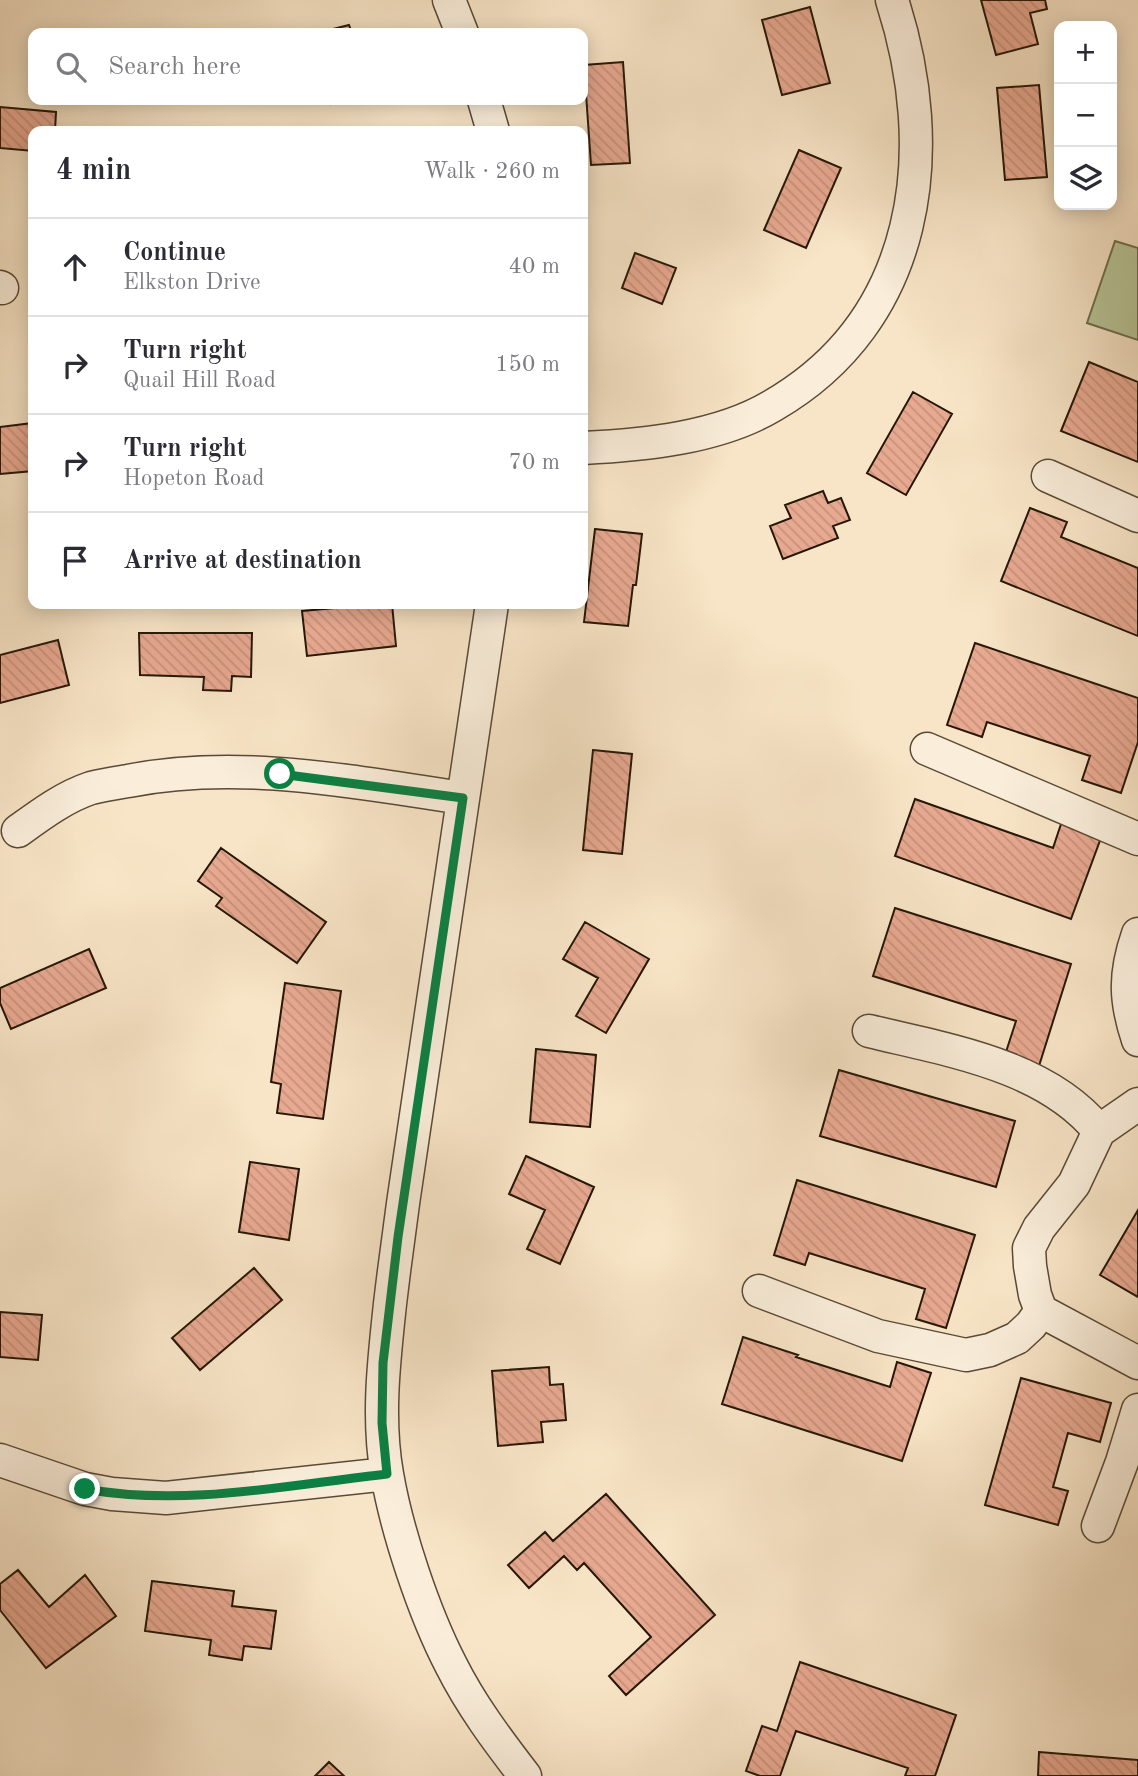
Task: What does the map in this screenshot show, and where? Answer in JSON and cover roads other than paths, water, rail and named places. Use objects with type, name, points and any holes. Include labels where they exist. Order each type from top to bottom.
[{"type":"street","points":[[450,0],[460,28]]},
{"type":"street","points":[[588,447],[660,441],[730,425],[771,407],[813,379],[848,344],[877,303],[894,269],[908,224],[914,186],[916,131],[910,76],[900,24],[892,0]]},
{"type":"street","points":[[485,105],[492,126]]},
{"type":"street","points":[[1048,476],[1138,516]]},
{"type":"street","points":[[491,609],[398,1237],[383,1363],[382,1423],[387,1474],[403,1541],[433,1624],[450,1664],[493,1734],[525,1776]]},
{"type":"street","points":[[927,749],[1138,839]]},
{"type":"street","points":[[18,831],[49,808],[90,788],[157,775],[216,772],[280,774],[463,798]]},
{"type":"street","points":[[1138,934],[1127,974],[1128,1008],[1138,1040]]},
{"type":"street","points":[[869,1031],[979,1059],[1036,1081],[1088,1118],[1099,1131]]},
{"type":"street","points":[[1138,1104],[1099,1131],[1074,1184],[1039,1228],[1030,1248],[1035,1295],[1041,1311],[1138,1363]]},
{"type":"street","points":[[759,1291],[878,1336],[966,1355],[990,1350],[1017,1338],[1041,1311]]},
{"type":"street","points":[[1098,1526],[1138,1410]]},
{"type":"street","points":[[0,1460],[85,1489],[112,1494],[166,1497],[387,1474]]}]
